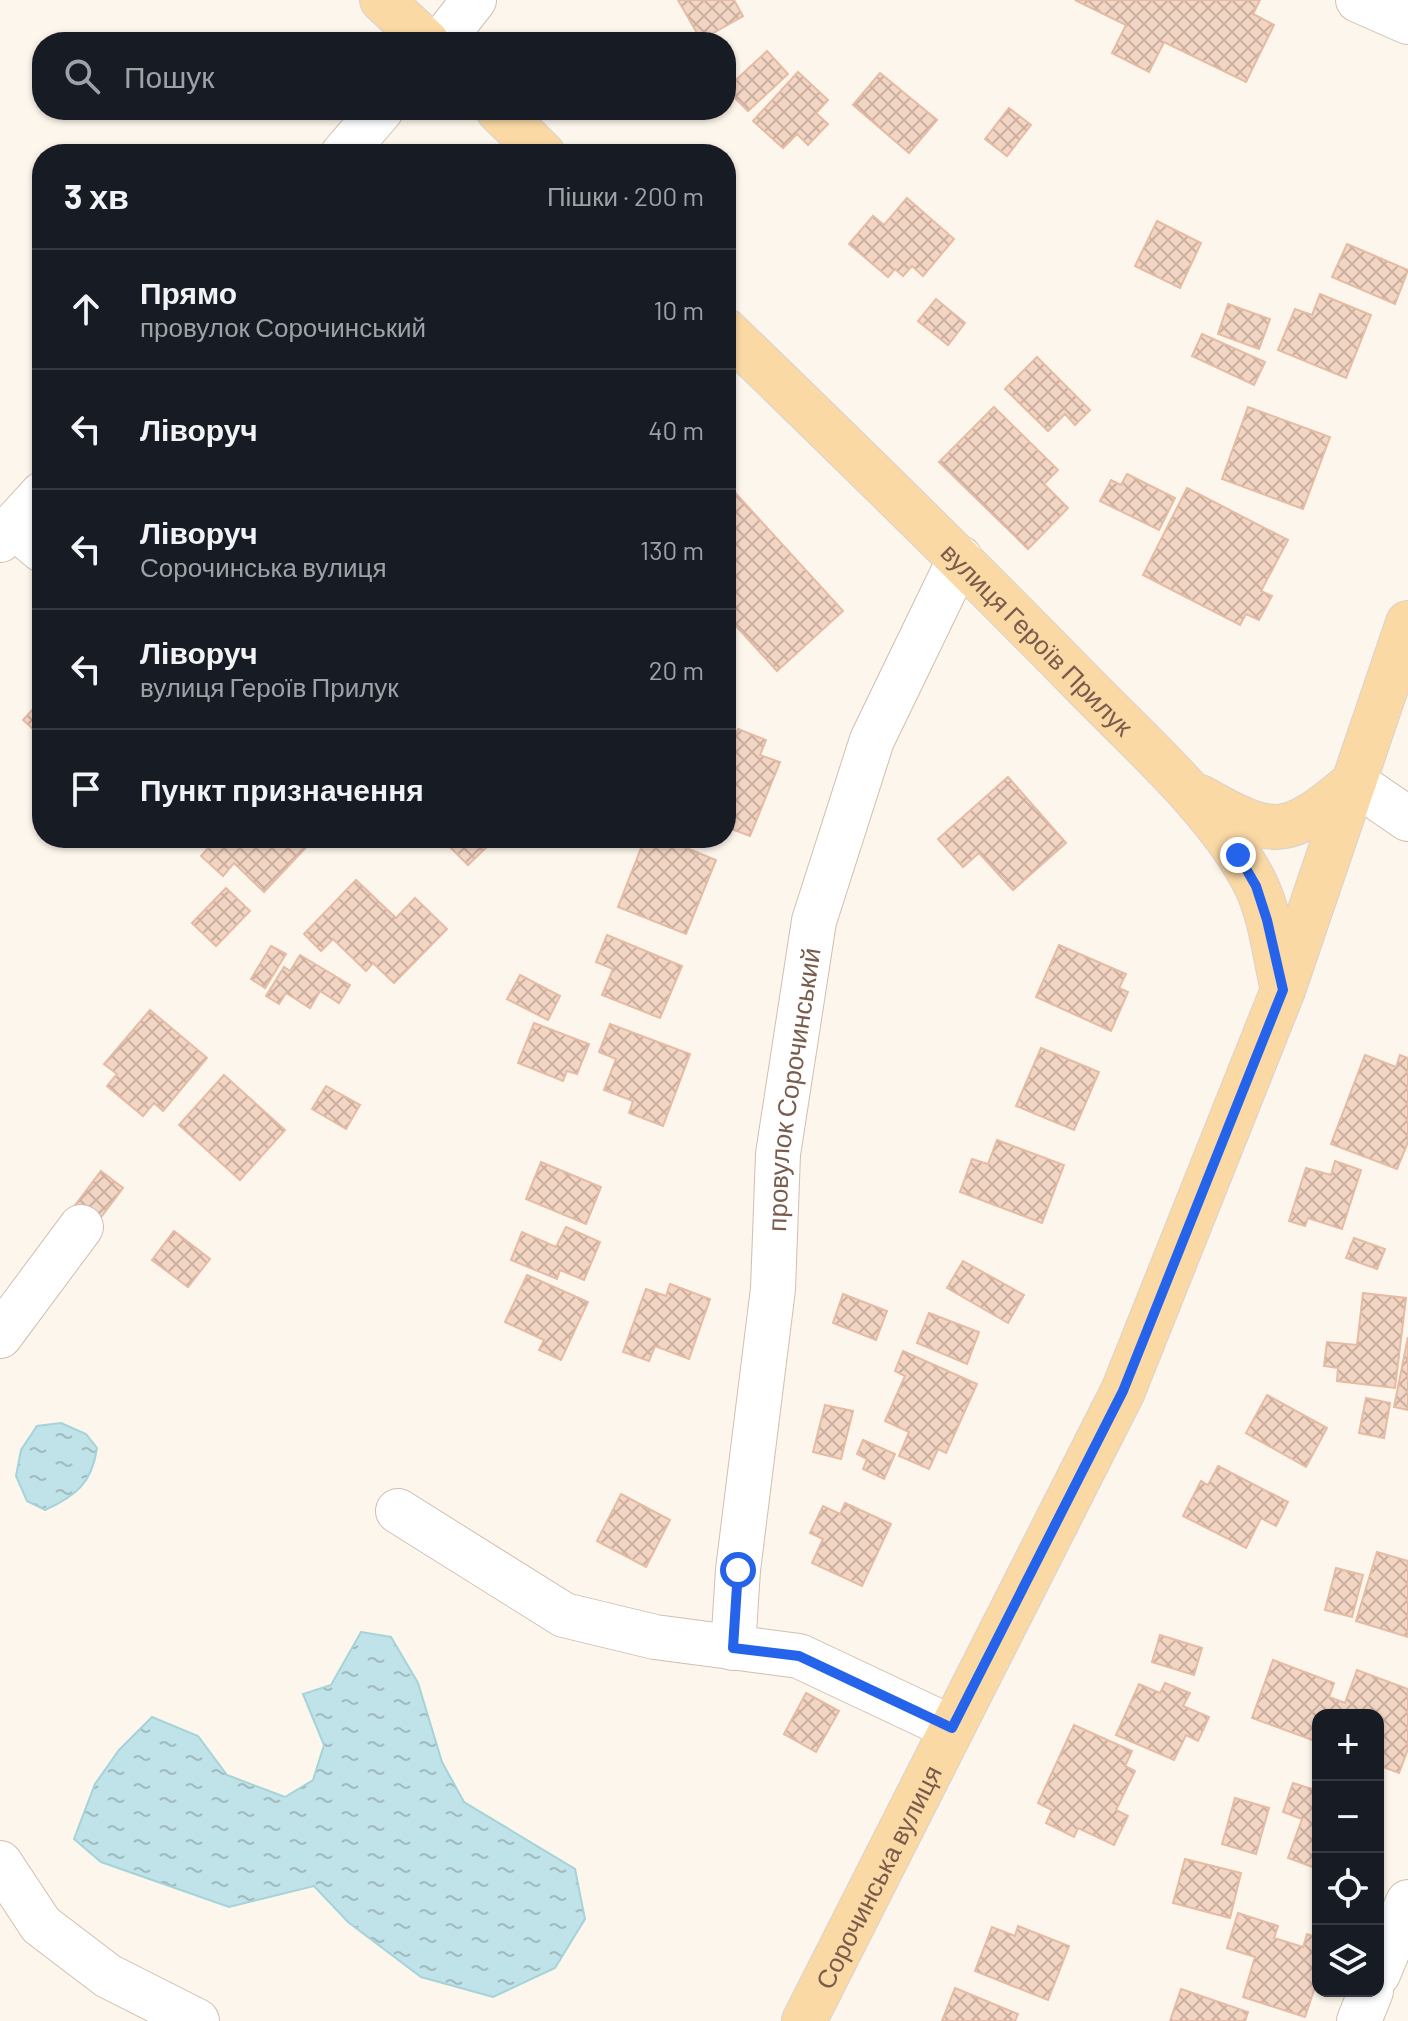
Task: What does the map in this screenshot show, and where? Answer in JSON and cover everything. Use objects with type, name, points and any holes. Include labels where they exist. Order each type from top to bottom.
[{"type":"main road","points":[[382,0],[416,32]]},
{"type":"main road","points":[[508,120],[533,144]]},
{"type":"main road","name":"вулиця Героїв Прилук","points":[[736,341],[960,558],[1187,790],[1238,855],[1256,886],[1283,990]]},
{"type":"main road","name":"Сорочинська вулиця","points":[[804,2021],[1123,1391],[1283,990],[1408,623]]},
{"type":"main road","points":[[1187,790],[1246,822],[1257,826],[1281,827],[1304,821],[1354,782]]},
{"type":"street","points":[[434,0],[437,32]]},
{"type":"street","points":[[447,32],[474,0]]},
{"type":"street","points":[[1358,0],[1408,22]]},
{"type":"street","points":[[352,144],[372,120]]},
{"type":"street","points":[[18,539],[32,513]]},
{"type":"street","name":"провулок Сорочинський","points":[[733,1648],[738,1570],[773,1289],[778,1154],[814,921],[872,740],[960,558]]},
{"type":"street","points":[[1354,782],[1408,819]]},
{"type":"street","points":[[0,1336],[81,1227]]},
{"type":"street","points":[[398,1511],[564,1615],[655,1637],[799,1656],[952,1728]]},
{"type":"street","points":[[0,1863],[41,1925],[108,1976],[197,2021]]},
{"type":"street","points":[[1384,1960],[1408,1902]]},
{"type":"street","points":[[1359,2021],[1369,1997]]},
{"type":"water","points":[[61,1423],[86,1434],[97,1448],[95,1460],[81,1487],[45,1510],[27,1501],[16,1476],[21,1450],[37,1426]]},
{"type":"water","points":[[361,1632],[391,1637],[418,1683],[442,1762],[464,1802],[575,1869],[585,1919],[555,1968],[493,1997],[421,1977],[348,1922],[314,1886],[229,1907],[101,1862],[74,1839],[95,1784],[119,1750],[152,1717],[198,1736],[227,1775],[285,1797],[313,1780],[324,1745],[303,1694],[331,1685]]},
{"type":"building","points":[[678,0],[734,0],[743,16],[715,32],[696,32]]},
{"type":"building","points":[[1075,0],[1260,0],[1253,14],[1274,25],[1246,82],[1164,42],[1149,72],[1112,53],[1126,25]]},
{"type":"building","points":[[767,51],[788,74],[748,111],[736,99],[736,80]]},
{"type":"building","points":[[798,72],[828,100],[816,113],[828,124],[808,145],[797,134],[783,148],[753,121]]},
{"type":"building","points":[[880,73],[937,120],[909,153],[853,105]]},
{"type":"building","points":[[1009,108],[1031,125],[1007,156],[985,139]]},
{"type":"building","points":[[907,198],[954,239],[923,276],[912,266],[903,276],[895,269],[888,277],[849,244],[873,216],[884,225]]},
{"type":"building","points":[[1157,221],[1201,243],[1180,288],[1135,266]]},
{"type":"building","points":[[1347,244],[1408,270],[1395,304],[1332,277]]},
{"type":"building","points":[[1320,294],[1371,315],[1346,378],[1278,350],[1295,309],[1312,315]]},
{"type":"building","points":[[936,299],[965,323],[948,345],[918,321]]},
{"type":"building","points":[[1228,304],[1270,319],[1259,349],[1218,334]]},
{"type":"building","points":[[1202,334],[1265,362],[1254,385],[1192,356]]},
{"type":"building","points":[[1037,357],[1090,410],[1075,425],[1065,414],[1048,431],[1005,389]]},
{"type":"building","points":[[994,407],[1058,470],[1044,484],[1068,508],[1028,549],[939,462]]},
{"type":"building","points":[[1248,407],[1330,437],[1303,509],[1222,479]]},
{"type":"building","points":[[1127,474],[1175,498],[1159,530],[1100,501],[1111,480],[1121,485]]},
{"type":"building","points":[[1187,488],[1288,540],[1261,591],[1272,596],[1259,620],[1246,614],[1240,625],[1143,575]]},
{"type":"building","points":[[736,494],[843,611],[777,671],[736,626]]},
{"type":"building","points":[[32,710],[32,728],[23,720]]},
{"type":"building","points":[[738,729],[766,740],[760,755],[780,762],[750,836],[736,831]]},
{"type":"building","points":[[1008,777],[1066,843],[1013,890],[979,853],[963,867],[938,839]]},
{"type":"building","points":[[208,848],[305,848],[264,892],[234,863],[223,876],[201,856]]},
{"type":"building","points":[[451,848],[486,848],[468,865]]},
{"type":"building","points":[[641,848],[687,848],[716,860],[686,934],[618,907]]},
{"type":"building","points":[[356,880],[396,918],[415,898],[447,929],[394,983],[373,963],[366,971],[333,939],[321,951],[304,934]]},
{"type":"building","points":[[226,888],[250,911],[216,946],[192,923]]},
{"type":"building","points":[[607,935],[682,966],[660,1018],[602,995],[613,969],[596,962]]},
{"type":"building","points":[[1059,945],[1126,974],[1119,988],[1128,992],[1111,1031],[1036,997]]},
{"type":"building","points":[[271,946],[286,954],[265,988],[251,979]]},
{"type":"building","points":[[300,955],[350,985],[339,1003],[320,991],[310,1008],[286,993],[279,1004],[266,996],[284,967],[290,971]]},
{"type":"building","points":[[520,975],[560,996],[548,1020],[507,999]]},
{"type":"building","points":[[150,1010],[207,1058],[163,1111],[154,1103],[143,1116],[107,1086],[117,1074],[104,1064]]},
{"type":"building","points":[[534,1023],[589,1044],[577,1074],[567,1071],[563,1081],[518,1063]]},
{"type":"building","points":[[610,1024],[690,1054],[663,1126],[629,1113],[633,1101],[604,1090],[616,1059],[599,1052]]},
{"type":"building","points":[[1041,1048],[1099,1072],[1074,1130],[1016,1106]]},
{"type":"building","points":[[1365,1055],[1396,1067],[1400,1055],[1408,1058],[1408,1142],[1397,1169],[1331,1144]]},
{"type":"building","points":[[224,1075],[285,1130],[240,1180],[179,1125]]},
{"type":"building","points":[[326,1086],[360,1105],[346,1129],[312,1109]]},
{"type":"building","points":[[997,1140],[1064,1165],[1042,1223],[960,1192],[972,1159],[988,1164]]},
{"type":"building","points":[[1335,1161],[1361,1170],[1342,1229],[1308,1218],[1305,1226],[1289,1221],[1306,1168],[1331,1175]]},
{"type":"building","points":[[541,1162],[601,1187],[586,1224],[526,1199]]},
{"type":"building","points":[[101,1171],[123,1188],[95,1225],[73,1208]]},
{"type":"building","points":[[566,1227],[600,1242],[584,1280],[560,1270],[557,1279],[511,1260],[522,1232],[556,1247]]},
{"type":"building","points":[[174,1231],[210,1259],[188,1287],[152,1260]]},
{"type":"building","points":[[1354,1238],[1385,1249],[1377,1269],[1346,1258]]},
{"type":"building","points":[[963,1261],[1024,1295],[1008,1323],[947,1288]]},
{"type":"building","points":[[527,1275],[588,1302],[561,1360],[539,1350],[544,1340],[505,1322]]},
{"type":"building","points":[[670,1284],[710,1299],[689,1359],[655,1346],[649,1361],[623,1352],[646,1289],[666,1296]]},
{"type":"building","points":[[1363,1293],[1406,1298],[1395,1388],[1337,1381],[1338,1368],[1324,1366],[1327,1342],[1357,1345]]},
{"type":"building","points":[[843,1294],[887,1311],[876,1340],[833,1323]]},
{"type":"building","points":[[929,1313],[979,1332],[967,1364],[917,1343]]},
{"type":"building","points":[[1408,1337],[1408,1410],[1394,1407]]},
{"type":"building","points":[[903,1351],[977,1384],[946,1453],[938,1449],[929,1469],[899,1456],[909,1432],[885,1421],[905,1376],[895,1371]]},
{"type":"building","points":[[1267,1395],[1327,1428],[1306,1467],[1246,1433]]},
{"type":"building","points":[[1366,1398],[1390,1403],[1384,1438],[1359,1433]]},
{"type":"building","points":[[825,1405],[853,1411],[841,1459],[813,1452]]},
{"type":"building","points":[[863,1440],[895,1454],[884,1479],[863,1469],[867,1459],[857,1454]]},
{"type":"building","points":[[1218,1466],[1288,1502],[1276,1526],[1261,1518],[1246,1548],[1183,1516],[1201,1481],[1208,1485]]},
{"type":"building","points":[[621,1494],[670,1520],[646,1567],[597,1541]]},
{"type":"building","points":[[845,1503],[891,1524],[862,1586],[812,1563],[823,1539],[810,1533],[823,1506],[840,1514]]},
{"type":"building","points":[[1377,1552],[1408,1561],[1408,1637],[1356,1621]]},
{"type":"building","points":[[1336,1568],[1363,1575],[1352,1617],[1325,1610]]},
{"type":"building","points":[[1160,1635],[1202,1648],[1194,1675],[1152,1662]]},
{"type":"building","points":[[1273,1660],[1334,1683],[1329,1697],[1345,1703],[1357,1670],[1408,1689],[1408,1749],[1399,1773],[1384,1767],[1384,1709],[1312,1709],[1312,1740],[1252,1718]]},
{"type":"building","points":[[1165,1683],[1190,1693],[1183,1706],[1209,1717],[1198,1741],[1186,1735],[1174,1760],[1116,1735],[1139,1684],[1160,1693]]},
{"type":"building","points":[[806,1693],[839,1711],[816,1752],[784,1734]]},
{"type":"building","points":[[1074,1725],[1132,1751],[1125,1766],[1135,1771],[1116,1810],[1128,1816],[1114,1845],[1078,1828],[1074,1837],[1046,1823],[1052,1810],[1038,1803]]},
{"type":"building","points":[[1293,1783],[1312,1789],[1312,1867],[1288,1858],[1302,1819],[1283,1812]]},
{"type":"building","points":[[1235,1798],[1269,1808],[1256,1854],[1222,1844]]},
{"type":"building","points":[[1185,1859],[1241,1873],[1230,1918],[1173,1903]]},
{"type":"building","points":[[1238,1913],[1278,1926],[1274,1938],[1303,1947],[1307,1934],[1312,1936],[1312,1996],[1305,2017],[1243,1997],[1255,1957],[1227,1948]]},
{"type":"building","points":[[1018,1926],[1069,1946],[1048,2000],[975,1971],[992,1927],[1015,1936]]},
{"type":"building","points":[[955,1988],[1018,2014],[1015,2021],[942,2021]]},
{"type":"building","points":[[1181,1989],[1248,2012],[1245,2021],[1170,2021]]},
{"type":"route","points":[[738,1570],[733,1648],[799,1656],[952,1728],[1123,1391],[1283,990],[1256,886],[1238,855]]}]
